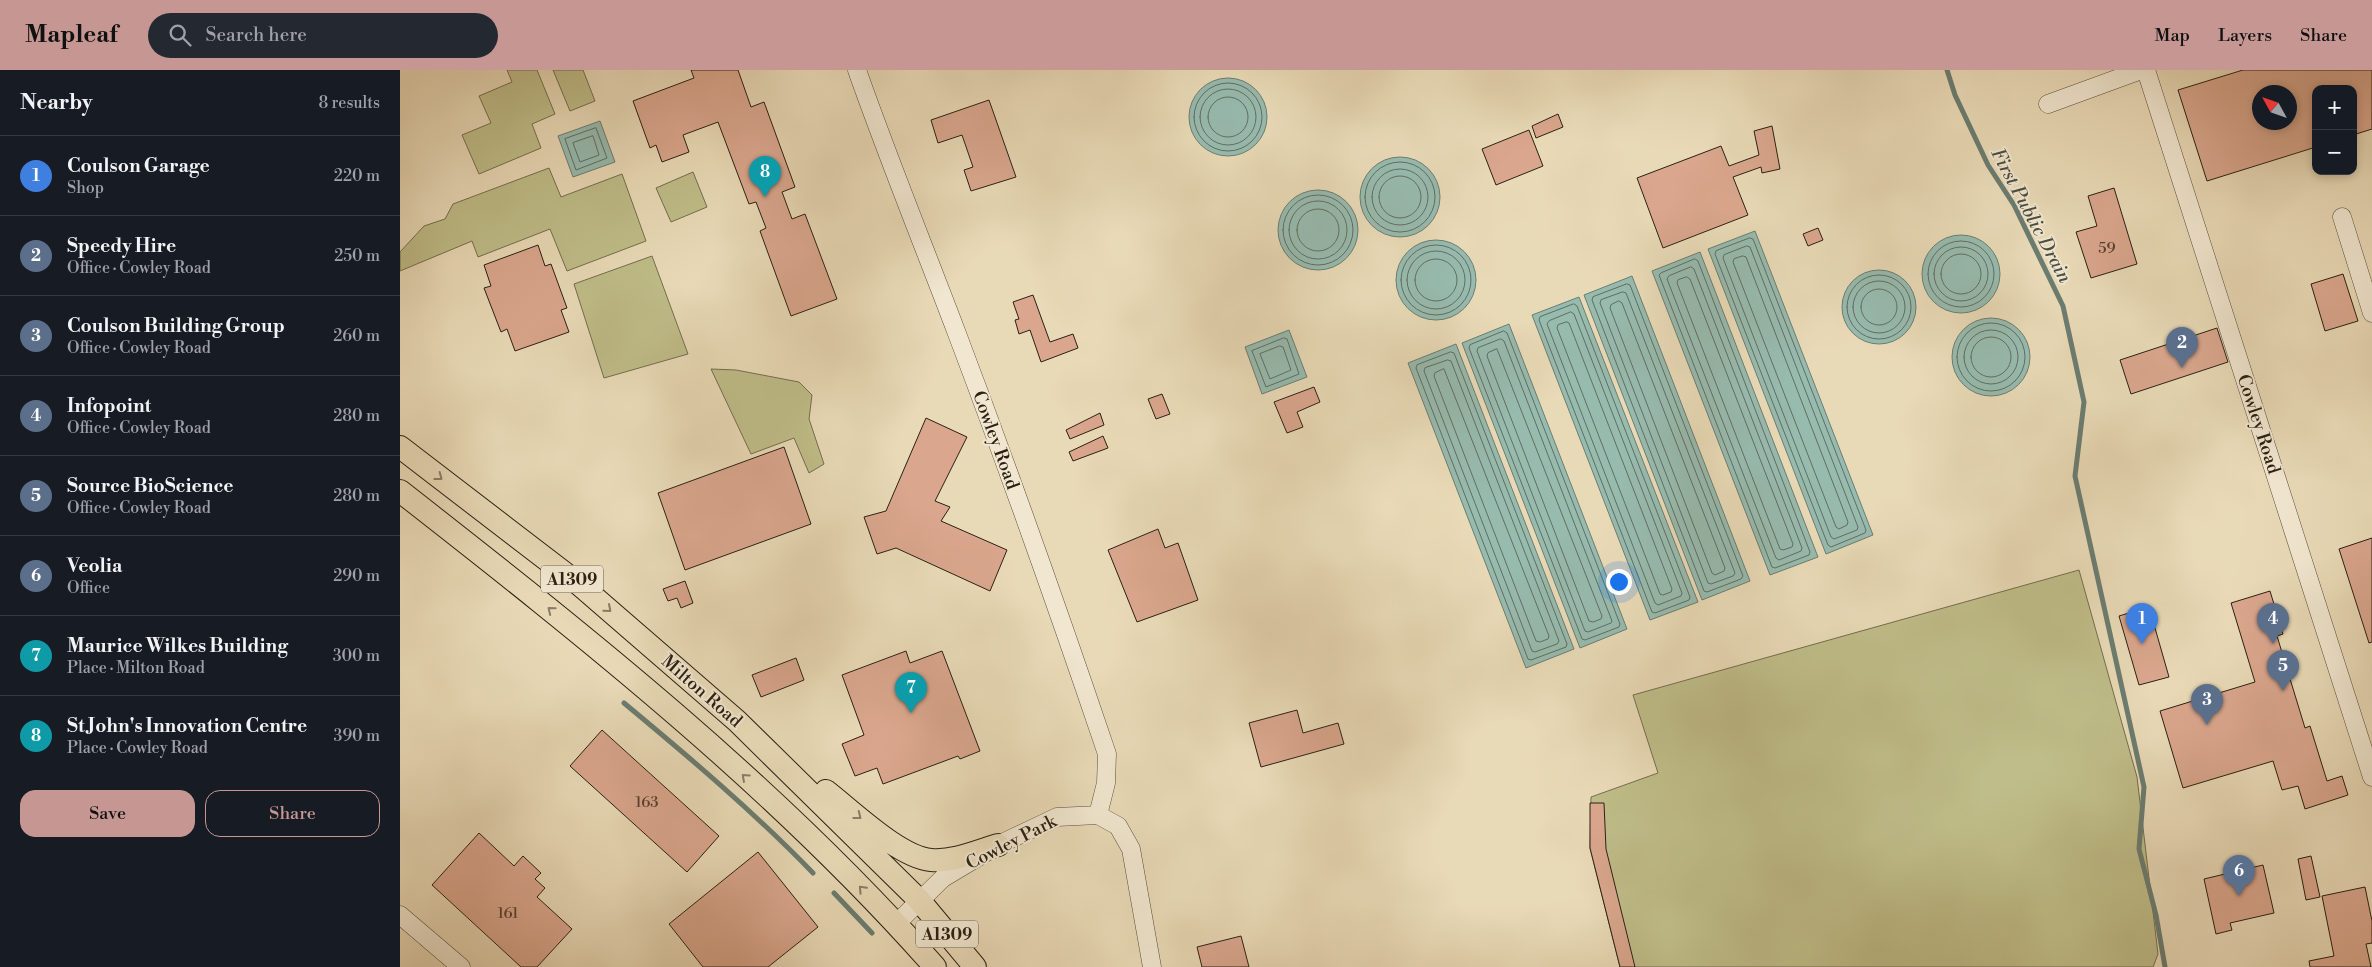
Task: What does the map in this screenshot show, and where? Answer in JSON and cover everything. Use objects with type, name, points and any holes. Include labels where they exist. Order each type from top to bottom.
[{"type":"main road","name":"Milton Road","points":[[400,447],[580,585],[737,720],[919,900],[975,967]]},
{"type":"main road","name":"Milton Road","points":[[400,491],[616,662],[803,828],[935,967]]},
{"type":"main road","name":"A1309","points":[[737,720],[903,851],[931,860],[962,856],[998,845]]},
{"type":"street","name":"Cowley Road","points":[[857,70],[1036,546],[1107,754],[1106,783],[1098,814]]},
{"type":"street","points":[[2048,104],[2141,70]]},
{"type":"street","name":"Cowley Road","points":[[2146,70],[2372,777]]},
{"type":"street","points":[[2342,217],[2372,313]]},
{"type":"street","name":"Cowley Park","points":[[896,924],[943,878],[998,845],[1057,817],[1098,814]]},
{"type":"street","points":[[1098,814],[1118,826],[1131,850],[1152,967]]},
{"type":"street","points":[[400,915],[461,967]]},
{"type":"shaded area","points":[[507,70],[537,70],[555,114],[532,124],[541,148],[479,174],[462,135],[491,123],[479,96],[512,82]]},
{"type":"shaded area","points":[[553,70],[583,70],[595,101],[570,111]]},
{"type":"shaded area","points":[[549,168],[561,197],[622,174],[646,241],[567,271],[550,229],[478,257],[472,241],[400,271],[400,252],[424,226],[445,219],[453,204]]},
{"type":"shaded area","points":[[693,172],[707,207],[671,222],[656,188]]},
{"type":"shaded area","points":[[652,256],[688,354],[604,378],[574,284]]},
{"type":"shaded area","points":[[711,369],[736,370],[799,382],[812,395],[809,419],[824,464],[809,473],[794,438],[751,454]]},
{"type":"shaded area","points":[[2079,570],[2137,777],[2158,954],[2153,967],[1620,967],[1590,848],[1591,797],[1658,773],[1633,695]]},
{"type":"water","points":[[1228,78],[1243,81],[1256,89],[1264,102],[1267,117],[1264,132],[1256,145],[1243,153],[1228,156],[1213,153],[1200,145],[1192,132],[1189,117],[1192,102],[1200,89],[1213,81]]},
{"type":"water","points":[[600,121],[615,162],[573,177],[558,136]]},
{"type":"water","points":[[1400,157],[1415,160],[1428,169],[1437,182],[1440,197],[1437,212],[1428,225],[1415,234],[1400,237],[1385,234],[1372,225],[1363,212],[1360,197],[1363,182],[1372,169],[1385,160]]},
{"type":"water","points":[[1318,190],[1333,193],[1346,202],[1355,215],[1358,230],[1355,245],[1346,258],[1333,267],[1318,270],[1303,267],[1290,258],[1281,245],[1278,230],[1281,215],[1290,202],[1303,193]]},
{"type":"water","points":[[1755,231],[1873,535],[1826,554],[1708,249]]},
{"type":"water","points":[[1961,235],[1976,238],[1988,247],[1997,259],[2000,274],[1997,289],[1988,301],[1976,310],[1961,313],[1946,310],[1934,301],[1925,289],[1922,274],[1925,259],[1934,247],[1946,238]]},
{"type":"water","points":[[1436,240],[1451,243],[1464,252],[1473,265],[1476,280],[1473,295],[1464,308],[1451,317],[1436,320],[1421,317],[1408,308],[1399,295],[1396,280],[1399,265],[1408,252],[1421,243]]},
{"type":"water","points":[[1700,252],[1818,557],[1770,575],[1652,271]]},
{"type":"water","points":[[1879,270],[1893,273],[1905,281],[1913,293],[1916,307],[1913,321],[1905,333],[1893,341],[1879,344],[1865,341],[1853,333],[1845,321],[1842,307],[1845,293],[1853,281],[1865,273]]},
{"type":"water","points":[[1632,276],[1750,581],[1702,600],[1584,295]]},
{"type":"water","points":[[1579,297],[1698,602],[1650,620],[1532,315]]},
{"type":"water","points":[[1991,318],[2006,321],[2018,330],[2027,342],[2030,357],[2027,372],[2018,384],[2006,393],[1991,396],[1976,393],[1964,384],[1955,372],[1952,357],[1955,342],[1964,330],[1976,321]]},
{"type":"water","points":[[1509,324],[1627,629],[1580,648],[1462,343]]},
{"type":"water","points":[[1289,330],[1307,377],[1262,394],[1245,347]]},
{"type":"water","points":[[1456,344],[1574,649],[1526,668],[1408,363]]},
{"type":"building","points":[[691,70],[738,70],[751,107],[764,102],[795,187],[782,192],[792,219],[805,214],[837,299],[791,316],[760,231],[766,228],[756,202],[749,204],[718,122],[683,135],[689,152],[662,162],[656,145],[650,148],[633,101],[694,78]]},
{"type":"building","points":[[2243,70],[2372,70],[2372,129],[2357,134],[2357,85],[2312,85],[2312,148],[2207,181],[2178,90]]},
{"type":"building","points":[[989,100],[1016,177],[971,191],[964,170],[973,167],[962,135],[938,143],[931,120]]},
{"type":"building","points":[[1558,114],[1563,127],[1536,138],[1532,126]]},
{"type":"building","points":[[1772,126],[1780,169],[1762,173],[1761,167],[1733,177],[1748,215],[1663,248],[1637,178],[1721,146],[1729,166],[1759,155],[1754,131]]},
{"type":"building","points":[[1529,130],[1543,166],[1496,185],[1482,149]]},
{"type":"building","points":[[2114,188],[2137,264],[2091,278],[2076,232],[2097,226],[2088,196]]},
{"type":"building","points":[[1818,228],[1823,240],[1808,246],[1803,234]]},
{"type":"building","points":[[538,245],[545,266],[551,264],[567,308],[561,310],[569,332],[515,351],[507,329],[501,332],[484,288],[491,286],[484,265]]},
{"type":"building","points":[[2343,274],[2358,321],[2325,331],[2311,284]]},
{"type":"building","points":[[1033,295],[1050,342],[1073,334],[1078,348],[1041,362],[1030,330],[1019,334],[1015,320],[1019,319],[1013,302]]},
{"type":"building","points":[[2217,328],[2228,362],[2131,394],[2120,360]]},
{"type":"building","points":[[1314,387],[1320,402],[1297,412],[1303,427],[1287,433],[1274,402]]},
{"type":"building","points":[[1162,394],[1170,414],[1156,419],[1148,399]]},
{"type":"building","points":[[1100,413],[1104,425],[1070,439],[1066,430]]},
{"type":"building","points":[[926,418],[967,437],[935,501],[950,507],[941,521],[1007,550],[990,591],[896,548],[877,554],[864,517],[886,511]]},
{"type":"building","points":[[1103,436],[1108,448],[1073,461],[1069,452]]},
{"type":"building","points":[[784,447],[811,524],[685,570],[658,493]]},
{"type":"building","points":[[1158,529],[1165,548],[1178,543],[1198,600],[1137,622],[1108,550]]},
{"type":"building","points":[[2372,538],[2372,642],[2369,643],[2339,549]]},
{"type":"building","points":[[685,581],[693,603],[681,608],[677,598],[668,601],[663,589]]},
{"type":"building","points":[[2270,591],[2283,634],[2277,636],[2305,728],[2310,726],[2327,781],[2342,776],[2348,795],[2305,809],[2298,786],[2282,790],[2273,761],[2183,788],[2160,711],[2255,682],[2231,603]]},
{"type":"building","points":[[2149,607],[2169,677],[2139,685],[2119,616]]},
{"type":"building","points":[[906,651],[910,663],[942,651],[980,751],[960,759],[958,756],[883,784],[877,768],[855,776],[842,744],[864,735],[842,675]]},
{"type":"building","points":[[796,658],[804,680],[761,697],[752,675]]},
{"type":"building","points":[[1297,710],[1303,733],[1338,723],[1344,744],[1261,767],[1249,723]]},
{"type":"building","points":[[602,730],[719,836],[687,872],[570,766]]},
{"type":"building","points":[[1590,803],[1604,803],[1606,849],[1635,967],[1620,967],[1590,848]]},
{"type":"building","points":[[479,833],[514,866],[523,856],[541,873],[535,879],[545,888],[537,897],[572,929],[537,967],[521,967],[432,885]]},
{"type":"building","points":[[758,852],[818,927],[768,967],[703,967],[669,924]]},
{"type":"building","points":[[2311,856],[2320,897],[2306,900],[2298,859]]},
{"type":"building","points":[[2263,865],[2274,913],[2230,923],[2232,930],[2216,934],[2204,879]]},
{"type":"building","points":[[2365,887],[2372,921],[2372,943],[2366,944],[2371,967],[2310,967],[2309,961],[2334,956],[2322,896]]},
{"type":"building","points":[[1241,936],[1249,967],[1202,967],[1197,947]]},
{"type":"waterway","name":"First Public Drain","points":[[1947,70],[1955,95],[1988,165],[2014,205],[2063,306],[2084,402],[2075,476],[2144,787],[2139,849],[2156,915],[2165,967]]},
{"type":"waterway","points":[[624,703],[697,764],[791,850],[813,873]]},
{"type":"waterway","points":[[834,893],[872,933]]},
{"type":"place","name":"St John's Innovation Centre","points":[[765,197]]},
{"type":"place","name":"Speedy Hire","points":[[2182,368]]},
{"type":"place","name":"Coulson Garage","points":[[2142,644]]},
{"type":"place","name":"Infopoint","points":[[2273,644]]},
{"type":"place","name":"Source BioScience","points":[[2283,691]]},
{"type":"place","name":"Maurice Wilkes Building","points":[[911,713]]},
{"type":"place","name":"Coulson Building Group","points":[[2207,725]]},
{"type":"place","name":"Veolia","points":[[2239,896]]}]
